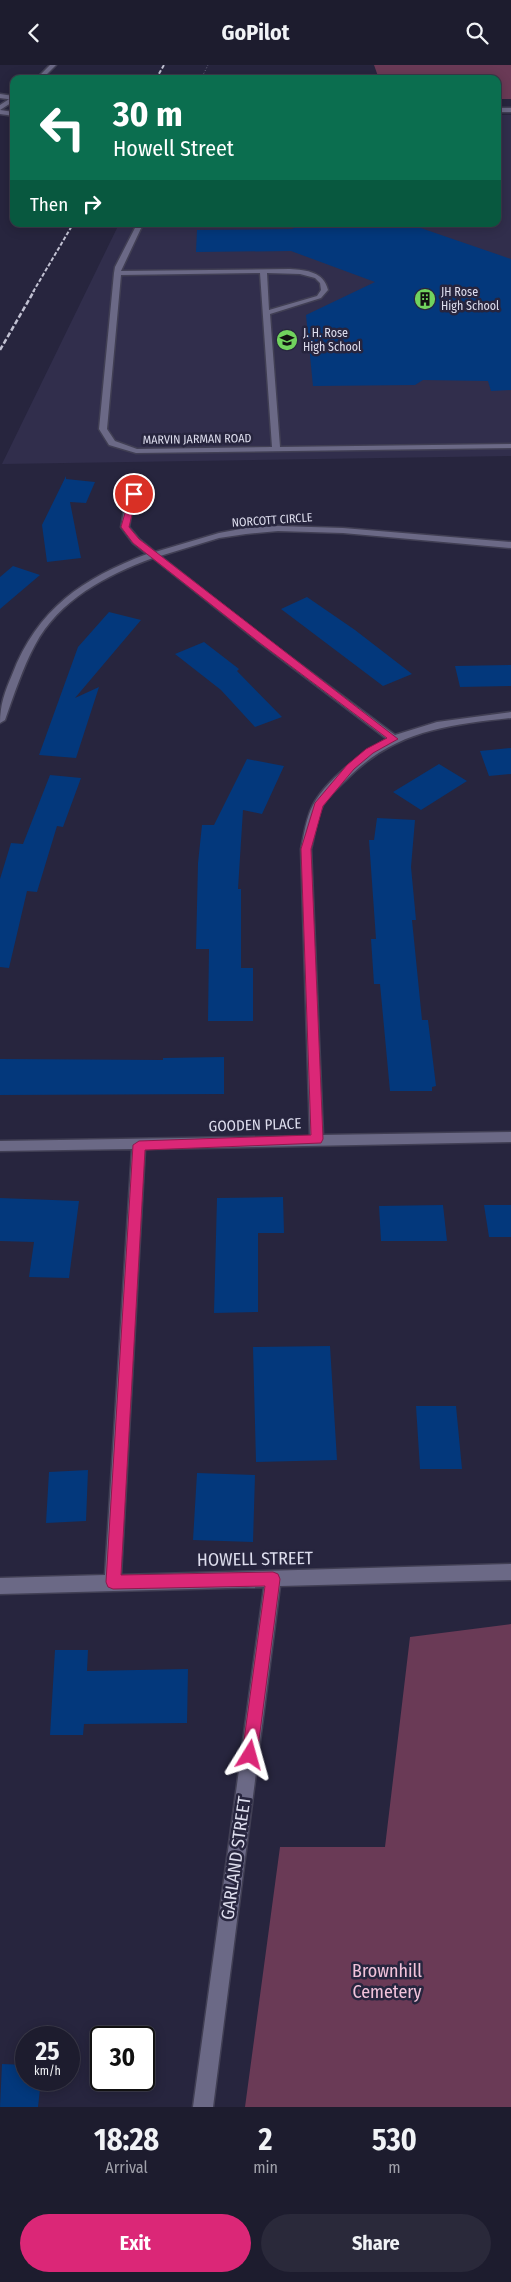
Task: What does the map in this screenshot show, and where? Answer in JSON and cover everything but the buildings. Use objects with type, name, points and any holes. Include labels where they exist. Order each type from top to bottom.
[{"type":"street","points":[[43,75],[53,65]]},
{"type":"street","name":"MARVIN JARMAN ROAD","points":[[138,227],[118,267],[117,273],[103,429],[112,443],[136,451],[511,446]]},
{"type":"street","points":[[263,271],[276,449]]},
{"type":"street","points":[[117,273],[296,271],[320,277],[325,283],[325,290],[319,297],[266,313]]},
{"type":"street","points":[[138,483],[129,505],[125,527],[136,541],[394,739]]},
{"type":"street","name":"NORCOTT CIRCLE","points":[[0,720],[31,643],[56,610],[92,582],[125,565],[153,555],[195,541],[247,531],[278,529],[340,530],[511,545]]},
{"type":"street","points":[[317,1139],[306,849],[318,805],[350,767],[370,751],[394,739],[435,725],[511,715]]},
{"type":"street","name":"GOODEN PLACE","points":[[0,1146],[511,1137]]},
{"type":"street","points":[[113,1582],[139,1145]]},
{"type":"street","name":"HOWELL STREET","points":[[0,1586],[511,1572]]},
{"type":"street","name":"GARLAND STREET","points":[[203,2107],[273,1579]]},
{"type":"shaded area","name":"J. H. Rose High School","points":[[501,115],[511,115],[511,456],[2,464],[118,227],[501,227]]},
{"type":"green space","points":[[374,65],[511,65],[511,99],[501,99],[501,75],[378,75]]},
{"type":"green space","name":"Brownhill Cemetery","points":[[511,1624],[511,2107],[245,2107],[280,1847],[385,1847],[410,1637]]},
{"type":"railway","points":[[158,75],[164,65]]},
{"type":"railway","points":[[33,292],[71,227]]},
{"type":"railway","points":[[0,350],[34,291]]},
{"type":"place","name":"JH Rose High School","points":[[425,299]]},
{"type":"place","name":"J. H. Rose High School","points":[[287,340]]},
{"type":"route","points":[[134,494],[129,505],[125,527],[136,541],[263,641],[394,739],[370,751],[350,767],[318,805],[306,849],[317,1139],[139,1145],[113,1582],[273,1579],[250,1755]]}]
